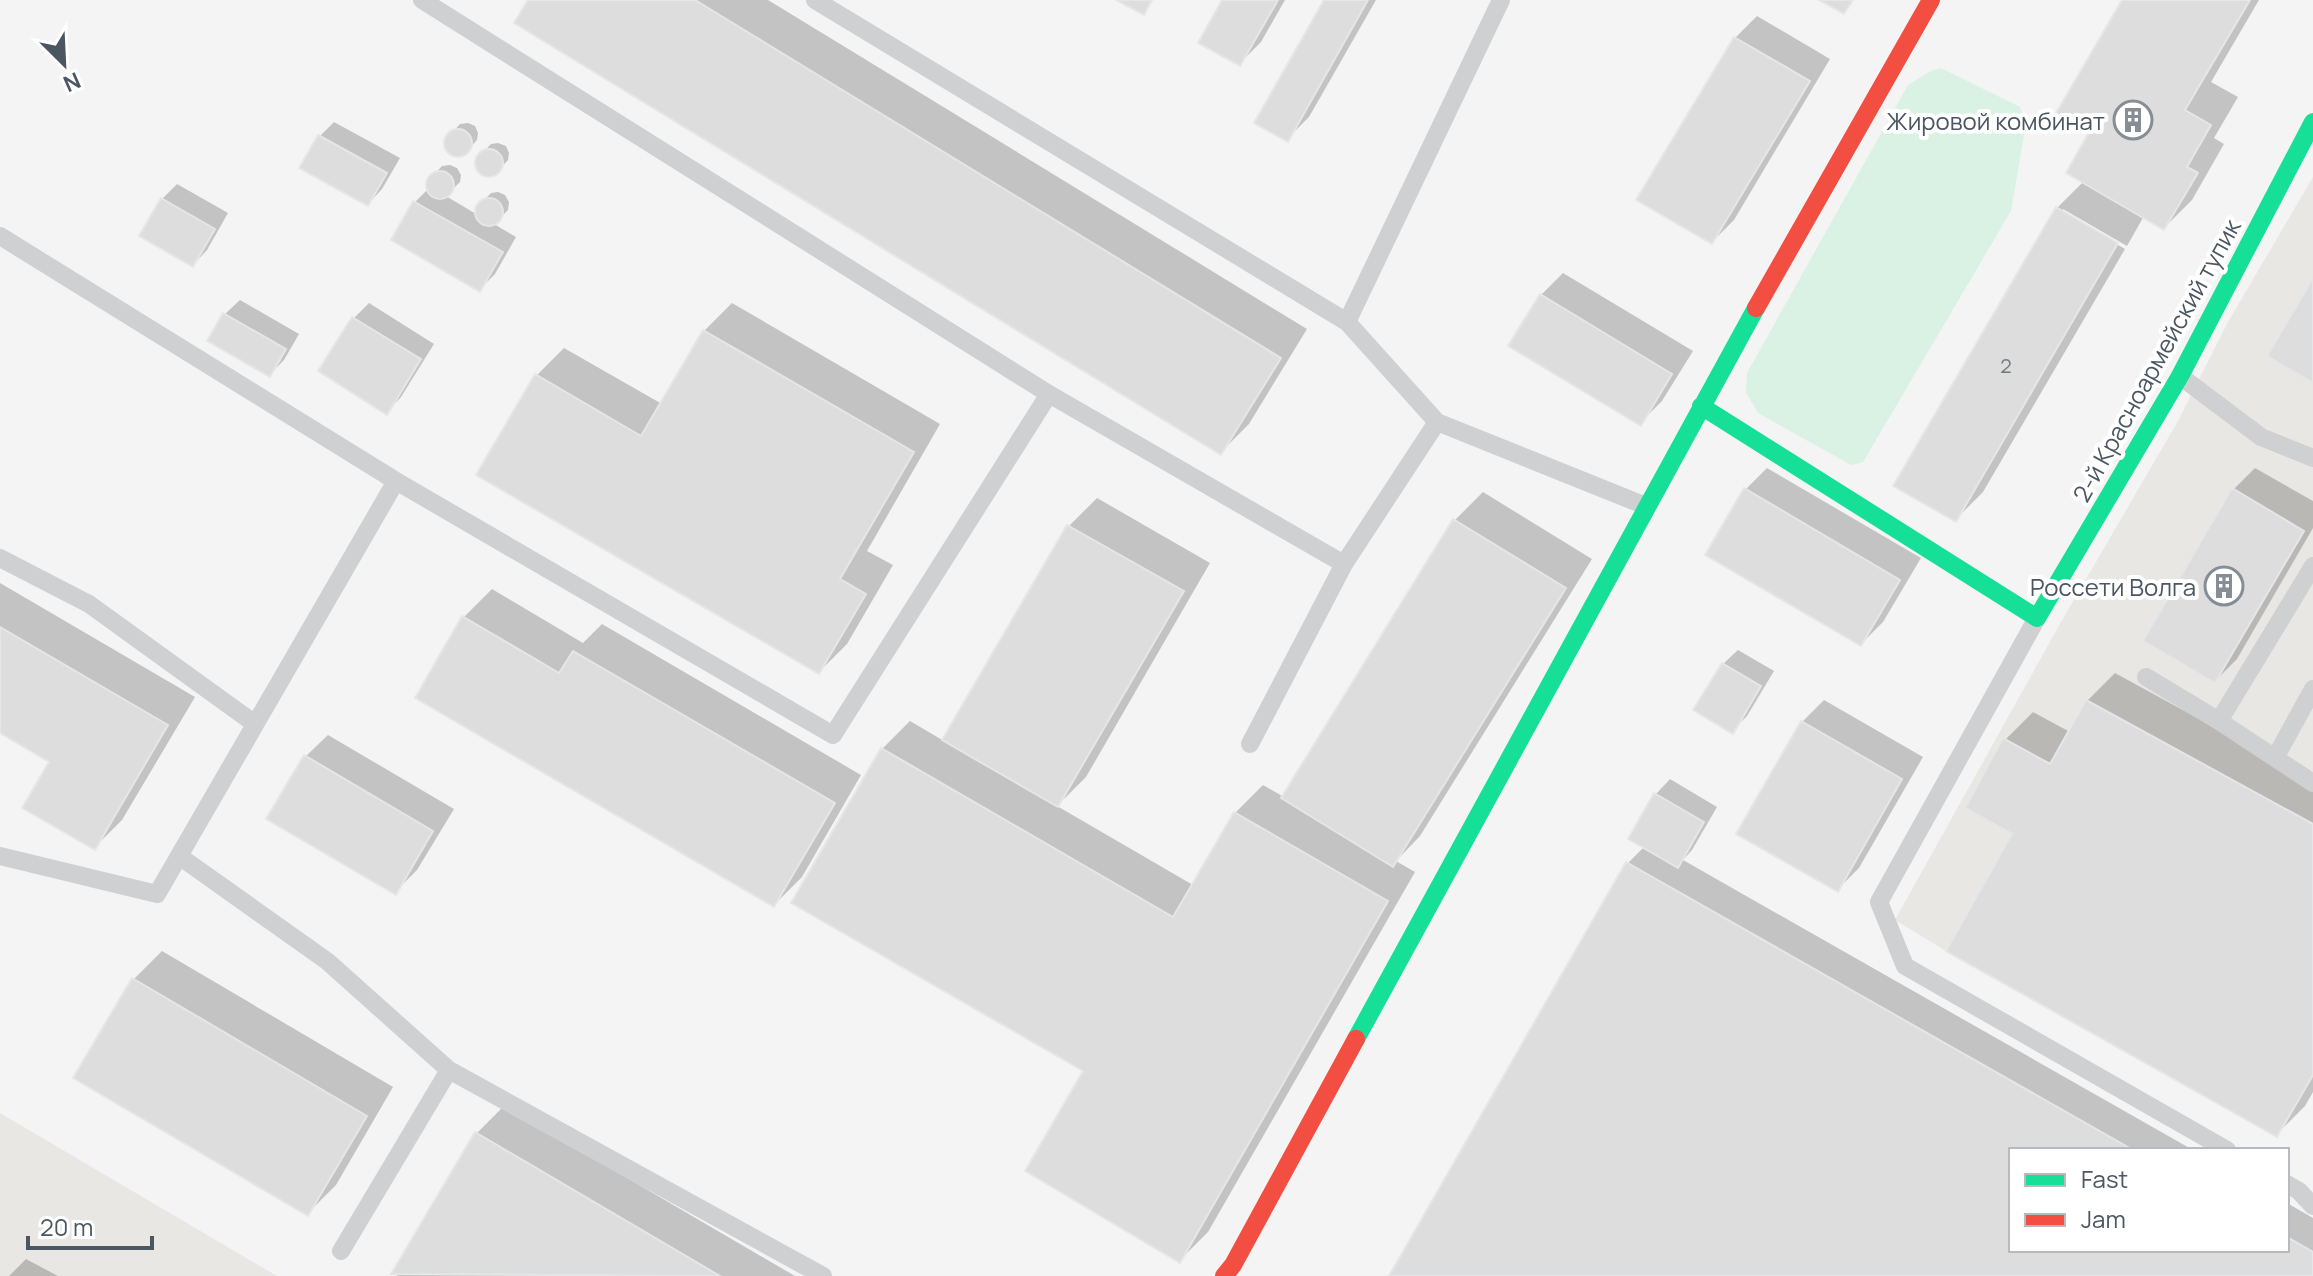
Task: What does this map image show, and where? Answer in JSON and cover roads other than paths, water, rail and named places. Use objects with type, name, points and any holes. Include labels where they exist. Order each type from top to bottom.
[{"type":"street","points":[[1224,1276],[1233,1265],[1701,406],[1931,0]]},
{"type":"street","name":"2-й Красноармейский тупик","points":[[2037,618],[2180,376],[2313,122]]},
{"type":"street","points":[[1701,406],[2037,618]]},
{"type":"lane","points":[[422,0],[1049,394],[1344,564]]},
{"type":"lane","points":[[815,0],[1347,322],[1437,422],[1646,506]]},
{"type":"lane","points":[[1347,322],[1501,0]]},
{"type":"lane","points":[[0,236],[396,481],[833,735],[1049,394]]},
{"type":"lane","points":[[2180,376],[2261,437],[2313,458]]},
{"type":"lane","points":[[1250,744],[1344,564],[1437,422]]},
{"type":"lane","points":[[0,856],[157,894],[396,481]]},
{"type":"lane","points":[[0,558],[89,604],[255,724]]},
{"type":"lane","points":[[2219,721],[2313,566]]},
{"type":"lane","points":[[2037,618],[1879,902],[1905,966],[2224,1148]]},
{"type":"lane","points":[[2146,677],[2313,783]]},
{"type":"lane","points":[[2275,758],[2313,689]]},
{"type":"lane","points":[[179,856],[327,961],[449,1070],[823,1276]]},
{"type":"lane","points":[[341,1251],[449,1070]]},
{"type":"lane","points":[[2289,1185],[2313,1206]]},
{"type":"place","name":"Жировой комбинат","points":[[2133,120]]},
{"type":"place","name":"Россети Волга","points":[[2224,586]]}]
